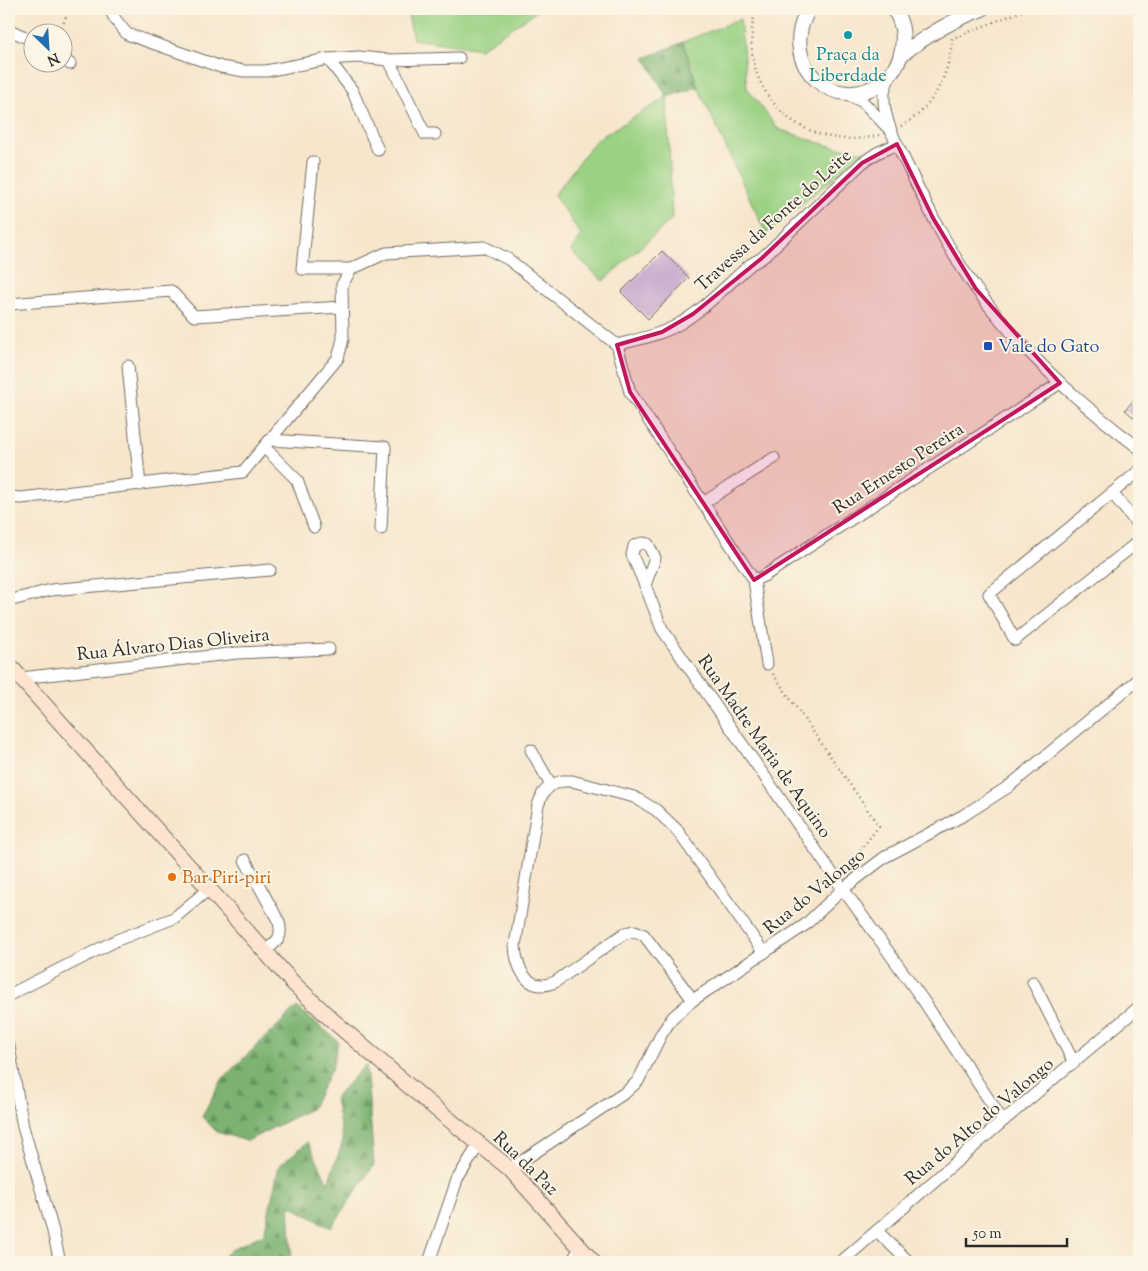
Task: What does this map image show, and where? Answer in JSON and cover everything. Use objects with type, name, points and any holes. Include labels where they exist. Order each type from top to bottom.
[{"type":"main road","name":"Rua da Paz","points":[[9,665],[294,984],[331,1019],[424,1099],[510,1169],[594,1262]]},
{"type":"street","points":[[110,9],[115,19],[128,34],[221,67],[244,71],[266,71],[328,59],[359,56],[389,60],[459,58]]},
{"type":"street","points":[[808,9],[802,20],[798,36],[799,52],[805,67],[816,80],[829,88],[845,92],[862,92],[877,86],[890,75]]},
{"type":"street","points":[[893,9],[902,26],[903,41],[901,55],[890,75],[884,92],[884,105],[892,131],[933,218],[976,289],[1021,344],[1091,411],[1139,448]]},
{"type":"street","points":[[901,55],[925,37],[950,23],[982,9]]},
{"type":"street","points":[[9,30],[22,36]]},
{"type":"street","points":[[328,59],[352,90],[378,150]]},
{"type":"street","points":[[389,60],[425,134],[435,134]]},
{"type":"street","points":[[845,92],[863,102],[892,131]]},
{"type":"street","name":"Travessa da Fonte do Leite","points":[[617,345],[662,332],[694,314],[751,264],[762,258],[862,163],[877,153],[898,144]]},
{"type":"street","points":[[313,162],[302,269],[351,268],[386,253],[484,247],[508,259],[617,345],[630,392],[754,580],[767,664]]},
{"type":"street","points":[[9,497],[21,498],[243,472],[338,358],[343,339],[342,285],[351,268]]},
{"type":"street","points":[[9,304],[171,291],[194,316],[342,307]]},
{"type":"street","points":[[128,366],[140,485]]},
{"type":"street","name":"Rua Ernesto Pereira","points":[[754,580],[764,576],[1060,383]]},
{"type":"street","points":[[267,443],[297,480],[314,527]]},
{"type":"street","points":[[267,443],[385,447],[381,529]]},
{"type":"street","points":[[703,503],[774,458]]},
{"type":"street","points":[[1139,471],[989,594],[1015,640],[1139,541]]},
{"type":"street","points":[[1112,493],[1139,526]]},
{"type":"street","points":[[9,603],[12,600],[51,590],[270,570]]},
{"type":"street","name":"Rua Madre Maria de Aquino","points":[[645,584],[662,629],[843,889],[923,1000],[1003,1121]]},
{"type":"street","name":"Rua Álvaro Dias Oliveira","points":[[21,678],[237,653],[329,649]]},
{"type":"street","name":"Rua do Valongo","points":[[510,1169],[632,1087],[638,1081],[673,1017],[693,1000],[805,925],[843,889],[885,857],[964,815],[1008,787],[1139,679]]},
{"type":"street","points":[[531,750],[551,784]]},
{"type":"street","points":[[693,1000],[644,935],[635,931],[625,933],[555,982],[542,985],[530,981],[522,972],[516,961],[515,946],[538,805],[543,794],[551,784],[572,780],[634,797],[656,810],[677,830],[764,953]]},
{"type":"street","points":[[245,860],[280,922],[281,931],[279,939],[265,951]]},
{"type":"street","points":[[9,995],[117,940],[174,918],[210,888]]},
{"type":"street","points":[[1033,982],[1074,1063]]},
{"type":"street","name":"Rua do Alto do Valongo","points":[[841,1262],[1003,1121],[1139,1007]]},
{"type":"street","points":[[9,1047],[23,1127],[52,1227],[60,1262]]},
{"type":"street","points":[[429,1262],[457,1180],[479,1144]]},
{"type":"street","points":[[877,1231],[909,1262]]},
{"type":"street","points":[[571,1262],[581,1248]]},
{"type":"path","points":[[64,22],[69,9]]},
{"type":"path","points":[[756,9],[751,24],[751,51],[757,77],[771,100],[789,119],[811,132],[836,139],[861,140],[879,136],[909,122],[928,104],[942,82],[950,58],[952,38],[950,23]]},
{"type":"path","points":[[952,38],[1027,9]]},
{"type":"path","points":[[767,664],[879,826],[843,872],[843,889]]},
{"type":"highlighted area","points":[[897,144],[933,218],[976,289],[1060,383],[754,580],[630,392],[617,345],[662,332],[693,314],[762,258],[862,163]]},
{"type":"green space","points":[[407,9],[540,9],[480,49],[413,39]]},
{"type":"green space","points":[[740,19],[747,88],[778,129],[826,145],[864,152],[766,234],[698,87],[683,42]]},
{"type":"green space","points":[[683,42],[698,87],[667,97],[645,58]]},
{"type":"green space","points":[[667,97],[672,219],[603,281],[571,251],[581,235],[554,195],[596,140]]},
{"type":"green space","points":[[297,1007],[338,1041],[332,1068],[312,1108],[247,1141],[217,1132],[202,1117],[223,1078]]},
{"type":"green space","points":[[366,1064],[374,1165],[331,1228],[289,1205],[292,1262],[217,1262],[234,1248],[264,1234],[279,1166],[308,1142],[328,1183],[343,1141],[335,1098]]},
{"type":"building","points":[[662,251],[689,278],[648,319],[621,292]]},
{"type":"building","points":[[1139,394],[1139,422],[1125,410]]},
{"type":"place","name":"Praça da Liberdade","points":[[848,35]]},
{"type":"place","name":"Vale do Gato","points":[[988,346]]},
{"type":"place","name":"Bar Piri-piri","points":[[172,877]]}]
